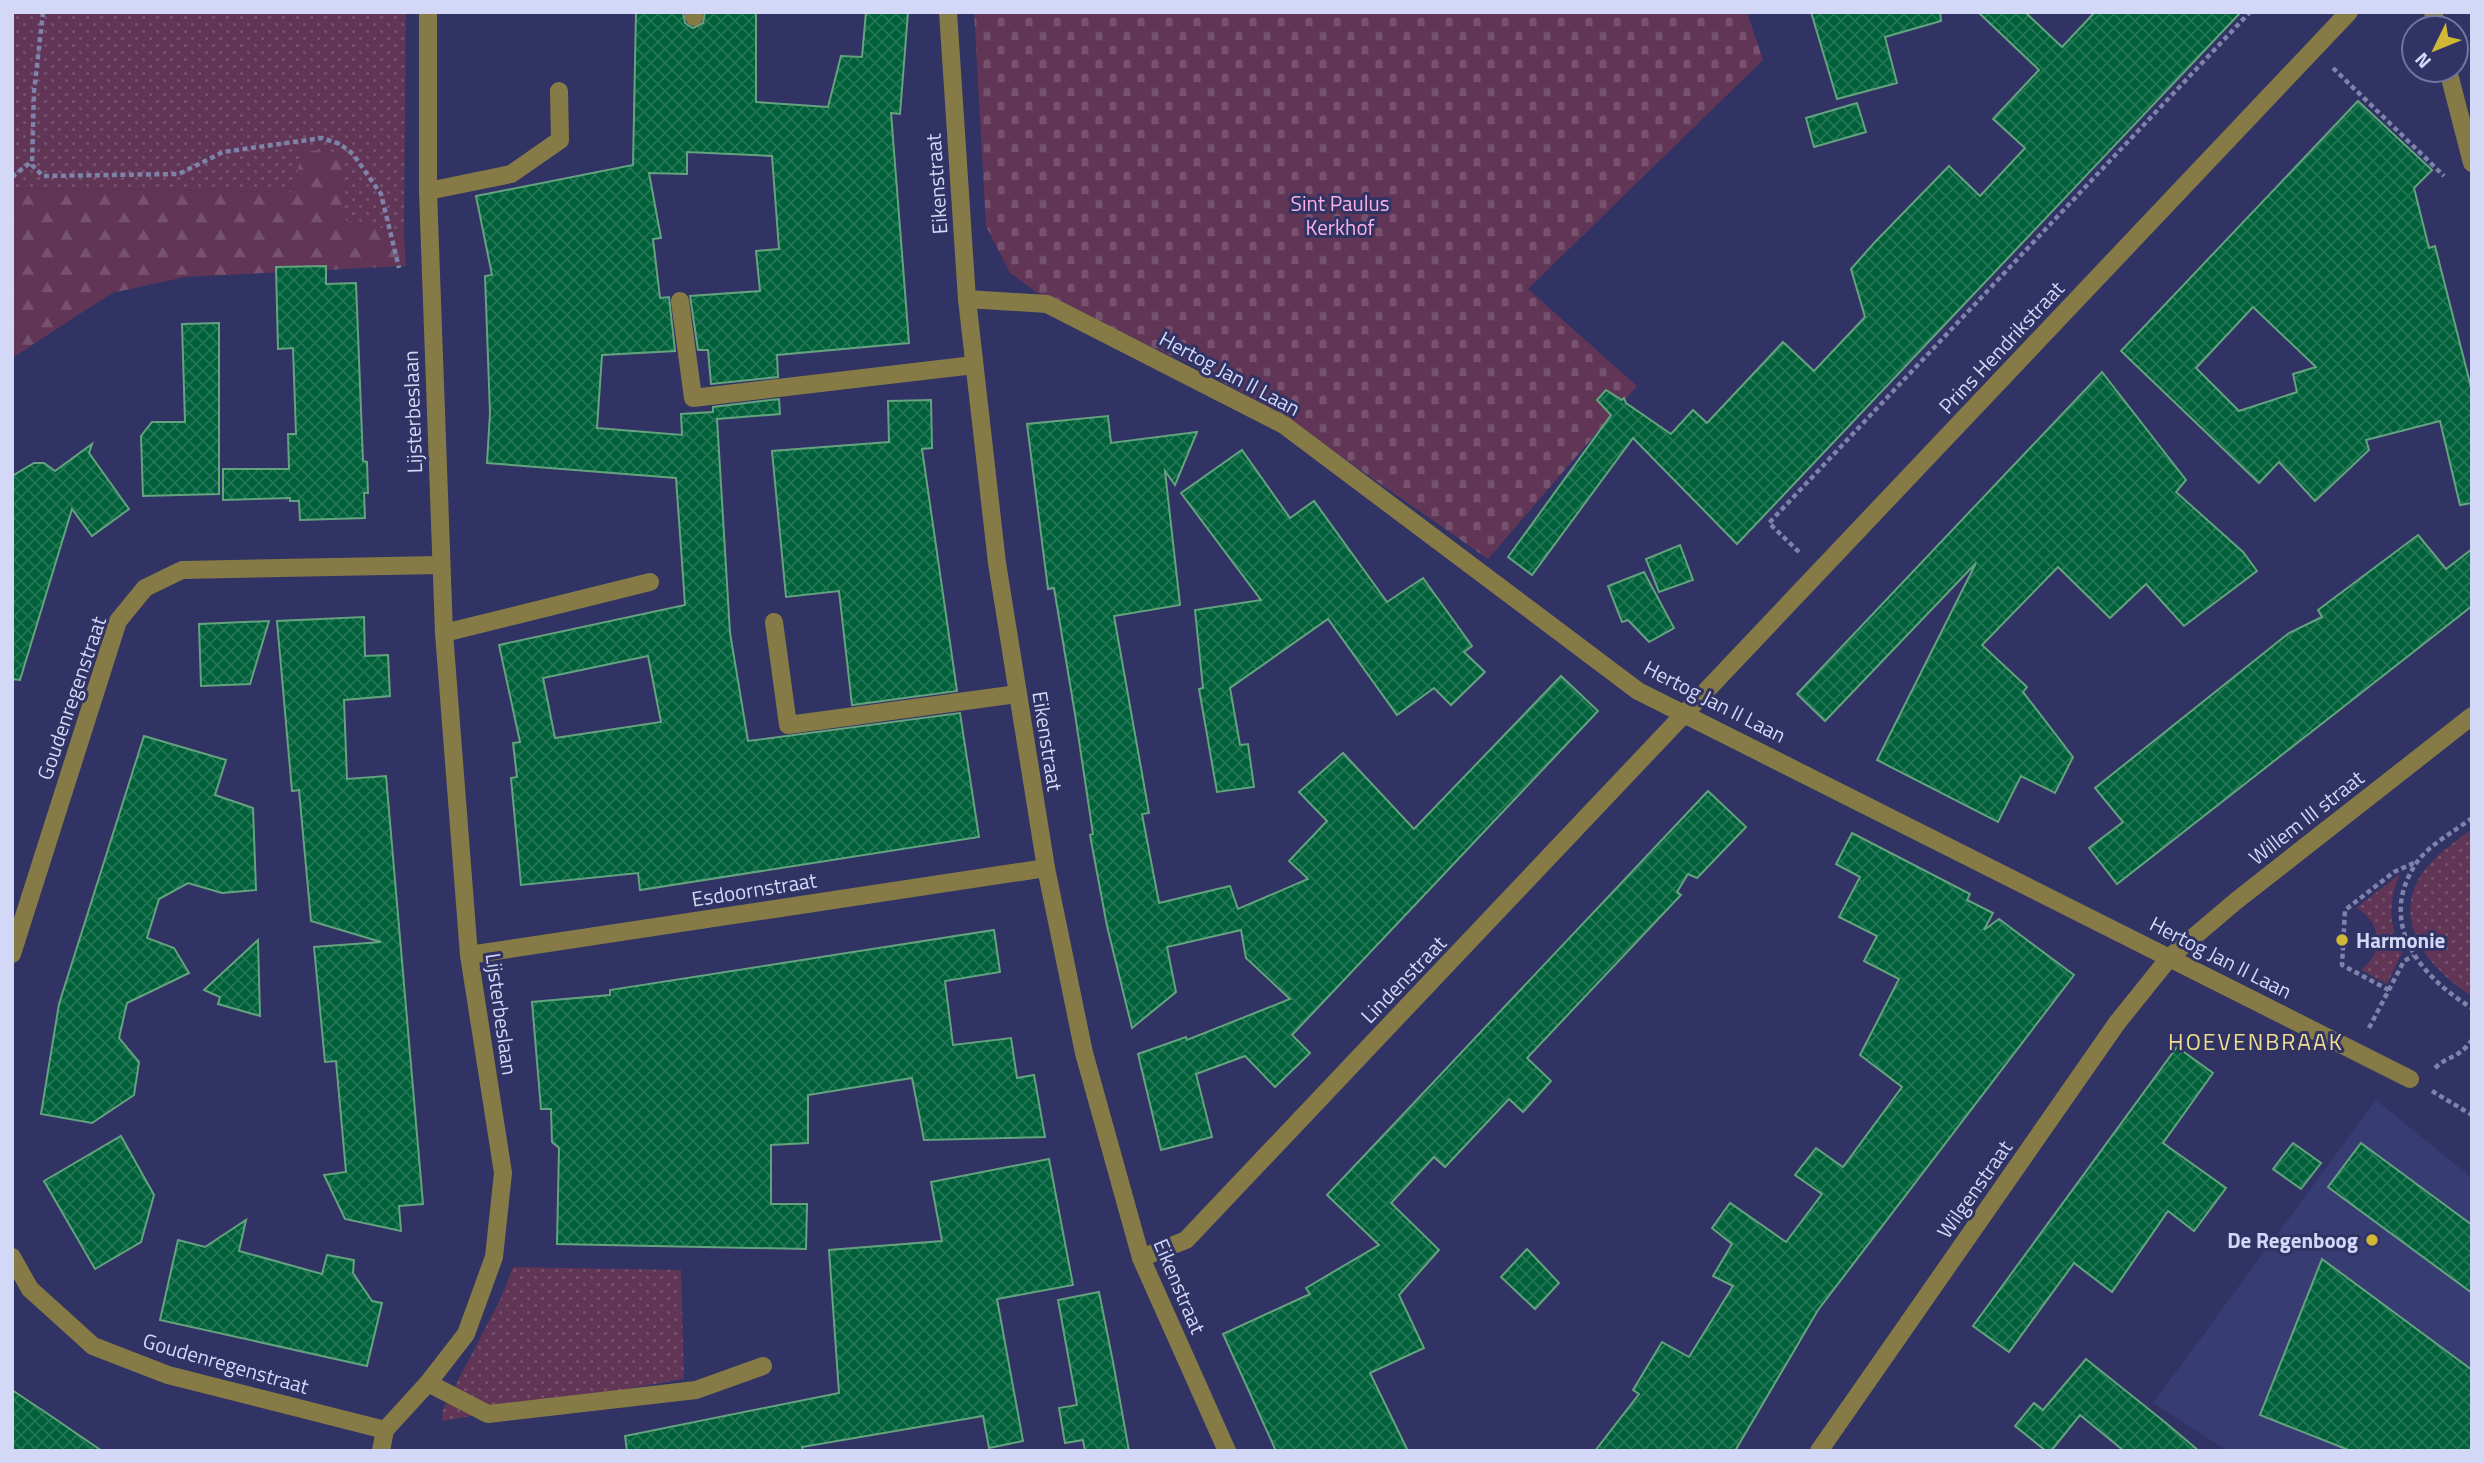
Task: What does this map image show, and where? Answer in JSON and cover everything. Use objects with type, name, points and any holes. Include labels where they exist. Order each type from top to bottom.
[{"type":"street","name":"Lijsterbeslaan","points":[[385,1430],[428,1383],[466,1334],[494,1257],[503,1173],[469,955],[444,633],[428,191],[429,12]]},
{"type":"street","name":"Eikenstraat","points":[[948,12],[967,299],[974,365],[997,563],[1046,867],[1084,1053],[1141,1258],[1227,1451]]},
{"type":"street","name":"Prins Hendrikstraat","points":[[1686,713],[2349,12]]},
{"type":"street","points":[[2452,84],[2472,163]]},
{"type":"street","points":[[428,191],[511,174],[560,140],[559,91]]},
{"type":"street","name":"Hertog Jan II Laan","points":[[967,299],[1047,304],[1284,425],[1638,691],[2415,1081]]},
{"type":"street","points":[[680,301],[693,398],[974,365]]},
{"type":"street","name":"Goudenregenstraat","points":[[12,954],[118,621],[145,588],[183,570],[440,565]]},
{"type":"street","points":[[444,633],[650,582]]},
{"type":"street","points":[[774,622],[788,725],[1018,694]]},
{"type":"street","name":"Lindenstraat","points":[[1141,1258],[1186,1240],[1686,713]]},
{"type":"street","name":"Willem III straat","points":[[2170,957],[2236,901],[2472,716]]},
{"type":"street","name":"Esdoornstraat","points":[[469,955],[1046,867]]},
{"type":"street","name":"Wilgenstraat","points":[[1819,1451],[2117,1023],[2170,957]]},
{"type":"street","name":"Goudenregenstraat","points":[[12,1257],[30,1289],[93,1346],[168,1375],[385,1430]]},
{"type":"street","points":[[428,1383],[488,1414],[696,1390],[763,1366]]},
{"type":"street","points":[[381,1451],[385,1430]]},
{"type":"path","points":[[43,12],[34,92],[32,161],[36,171],[43,176],[179,174],[223,152],[322,138],[340,144],[353,155],[381,194],[396,244],[400,272],[431,271]]},
{"type":"path","points":[[1820,572],[1769,523],[2250,12]]},
{"type":"path","points":[[2314,50],[2449,181]]},
{"type":"path","points":[[12,177],[32,161]]},
{"type":"path","points":[[2389,990],[2342,965],[2345,910],[2394,872],[2418,861],[2472,818]]},
{"type":"path","points":[[2418,861],[2400,899],[2404,934],[2414,956],[2431,978],[2472,1008]]},
{"type":"path","points":[[2357,1052],[2403,961],[2414,956]]},
{"type":"path","points":[[2472,1040],[2460,1056],[2443,1061],[2415,1081],[2472,1115]]},
{"type":"shaded area","name":"De Regenboog","points":[[2376,1100],[2472,1178],[2472,1451],[2228,1451],[2153,1403]]},
{"type":"green space","points":[[12,12],[406,12],[404,233],[343,220],[341,155],[303,150],[293,192],[12,188]]},
{"type":"green space","name":"Sint Paulus Kerkhof","points":[[974,12],[1747,12],[1763,60],[1528,289],[1637,386],[1488,559],[1279,413],[1186,362],[1053,304],[1010,273],[986,226]]},
{"type":"green space","points":[[303,149],[341,155],[344,220],[404,233],[406,266],[185,277],[112,293],[12,358],[12,188],[292,192]]},
{"type":"green space","points":[[2472,829],[2472,996],[2442,973],[2429,958],[2412,926],[2410,908],[2414,890],[2423,872],[2440,854]]},
{"type":"green space","points":[[2400,874],[2393,894],[2392,924],[2402,953],[2387,984],[2361,970],[2374,955],[2377,938],[2371,921],[2356,908]]},
{"type":"green space","points":[[513,1267],[681,1270],[684,1379],[442,1421],[443,1409],[500,1300]]},
{"type":"building","points":[[636,12],[683,12],[685,23],[693,28],[703,23],[705,12],[756,12],[756,102],[828,107],[841,56],[862,57],[866,12],[908,12],[900,114],[891,113],[909,343],[777,355],[778,377],[711,384],[708,350],[698,350],[690,296],[760,291],[756,251],[779,249],[772,156],[687,152],[687,174],[649,173],[661,238],[653,239],[660,298],[669,297],[675,351],[602,355],[597,428],[682,435],[681,414],[713,412],[713,407],[779,399],[780,414],[717,419],[730,633],[748,741],[960,713],[979,837],[640,890],[638,873],[521,885],[511,778],[517,777],[513,743],[520,742],[499,645],[685,605],[676,478],[487,463],[490,413],[485,276],[492,275],[476,196],[633,165]],"holes":[[[648,656],[661,722],[555,738],[543,678]]]},
{"type":"building","points":[[1811,12],[1940,12],[1941,21],[1885,37],[1897,83],[1837,99]]},
{"type":"building","points":[[1978,12],[2025,12],[2062,47],[2095,12],[2241,12],[1737,544],[1633,438],[1532,575],[1508,557],[1611,415],[1597,400],[1606,390],[1622,400],[1624,398],[1626,403],[1671,434],[1693,410],[1707,423],[1783,342],[1814,371],[1865,317],[1851,269],[1875,242],[1949,166],[1980,196],[2025,148],[1993,119],[2039,70]]},
{"type":"building","points":[[2358,101],[2432,170],[2414,188],[2429,248],[2435,246],[2472,391],[2472,503],[2460,505],[2440,421],[2366,440],[2369,450],[2315,501],[2279,462],[2259,483],[2121,351]],"holes":[[[2253,307],[2316,367],[2293,374],[2297,392],[2239,411],[2196,368]]]},
{"type":"building","points":[[1857,103],[1866,132],[1814,147],[1806,118]]},
{"type":"building","points":[[326,266],[326,284],[356,283],[363,461],[367,462],[368,493],[364,493],[365,518],[300,520],[299,501],[290,501],[290,498],[223,500],[223,469],[289,469],[288,434],[296,434],[293,348],[278,349],[276,267]]},
{"type":"building","points":[[219,323],[219,494],[143,496],[141,436],[152,422],[185,422],[182,324]]},
{"type":"building","points":[[2102,372],[2186,480],[2176,492],[2243,552],[2257,571],[2184,626],[2146,584],[2110,618],[2058,567],[1982,645],[2027,687],[2023,692],[2073,757],[2055,793],[2021,776],[1998,822],[1877,760],[1976,563],[1825,721],[1797,694]]},
{"type":"building","points":[[931,400],[932,448],[922,449],[957,691],[852,705],[839,591],[786,597],[772,451],[889,442],[888,401]]},
{"type":"building","points":[[1108,416],[1111,443],[1197,432],[1175,485],[1165,471],[1180,605],[1114,616],[1149,813],[1142,814],[1159,903],[1230,886],[1238,909],[1308,879],[1289,861],[1327,821],[1299,792],[1343,753],[1414,829],[1561,676],[1598,711],[1292,1035],[1310,1053],[1275,1087],[1245,1056],[1196,1074],[1212,1137],[1161,1150],[1138,1054],[1186,1037],[1187,1040],[1290,999],[1246,958],[1241,930],[1167,947],[1176,992],[1132,1028],[1107,926],[1090,835],[1093,834],[1054,588],[1048,589],[1027,424]]},
{"type":"building","points":[[92,444],[89,453],[129,509],[92,536],[72,509],[20,680],[12,679],[12,476],[34,463],[44,463],[55,471]]},
{"type":"building","points":[[1242,450],[1290,518],[1314,501],[1387,602],[1423,578],[1472,646],[1464,652],[1485,672],[1451,705],[1434,688],[1397,715],[1328,619],[1230,688],[1240,745],[1248,744],[1254,787],[1217,792],[1199,689],[1203,688],[1195,610],[1261,600],[1181,493]]},
{"type":"building","points":[[2418,535],[2446,569],[2472,549],[2472,606],[2117,884],[2089,848],[2123,822],[2095,788],[2289,633],[2322,617],[2318,610]]},
{"type":"building","points":[[1680,545],[1693,580],[1659,592],[1646,559]]},
{"type":"building","points":[[1644,572],[1674,628],[1649,642],[1628,620],[1622,622],[1608,586]]},
{"type":"building","points":[[364,617],[365,656],[388,655],[390,696],[344,700],[347,779],[386,776],[423,1204],[399,1206],[401,1231],[345,1219],[324,1175],[346,1172],[336,1061],[325,1062],[314,947],[381,942],[311,921],[299,790],[292,791],[277,621]]},
{"type":"building","points":[[269,621],[250,684],[201,686],[199,624]]},
{"type":"building","points":[[144,736],[226,760],[215,795],[253,808],[256,890],[222,893],[188,883],[159,899],[147,938],[174,948],[189,973],[127,1003],[119,1038],[139,1062],[134,1095],[92,1123],[41,1114],[59,1004]]},
{"type":"building","points":[[1708,791],[1746,827],[1697,878],[1688,874],[1677,892],[1681,895],[1527,1058],[1551,1081],[1523,1112],[1509,1099],[1445,1167],[1434,1157],[1391,1203],[1439,1250],[1399,1295],[1424,1348],[1370,1373],[1408,1451],[1276,1451],[1223,1334],[1310,1294],[1306,1288],[1379,1245],[1327,1195]]},
{"type":"building","points":[[1852,833],[1970,894],[1967,900],[1993,913],[1984,930],[1999,919],[2074,975],[1818,1310],[1735,1451],[1595,1451],[1639,1394],[1633,1390],[1662,1342],[1689,1357],[1733,1286],[1713,1276],[1732,1244],[1712,1228],[1730,1203],[1786,1242],[1822,1194],[1795,1175],[1816,1148],[1843,1167],[1902,1087],[1860,1055],[1899,979],[1864,961],[1877,936],[1839,917],[1860,877],[1836,864]]},
{"type":"building","points":[[994,930],[1000,972],[945,981],[953,1045],[1011,1038],[1017,1078],[1034,1075],[1045,1137],[924,1140],[912,1078],[808,1095],[808,1143],[771,1145],[771,1204],[807,1204],[806,1249],[557,1244],[559,1148],[552,1142],[551,1109],[541,1109],[532,1002],[610,995],[610,990]]},
{"type":"building","points":[[258,940],[260,1016],[218,1004],[220,997],[204,990]]},
{"type":"building","points":[[2177,1047],[2213,1073],[2163,1143],[2226,1188],[2194,1231],[2168,1211],[2112,1292],[2074,1263],[2009,1352],[1973,1326]]},
{"type":"building","points":[[121,1136],[154,1195],[141,1242],[95,1269],[44,1181]]},
{"type":"building","points":[[2293,1143],[2321,1163],[2301,1189],[2273,1169]]},
{"type":"building","points":[[2361,1143],[2472,1225],[2472,1293],[2328,1187]]},
{"type":"building","points":[[1049,1159],[1073,1285],[997,1299],[1023,1441],[989,1448],[983,1416],[802,1447],[803,1451],[627,1451],[625,1436],[839,1393],[829,1250],[942,1241],[931,1182]]},
{"type":"building","points":[[246,1220],[239,1251],[322,1274],[327,1255],[354,1260],[353,1273],[372,1301],[382,1303],[367,1366],[160,1320],[178,1240],[205,1247]]},
{"type":"building","points":[[1527,1249],[1559,1283],[1535,1309],[1501,1277]]},
{"type":"building","points":[[2322,1259],[2472,1370],[2472,1451],[2351,1451],[2260,1415]]},
{"type":"building","points":[[1099,1292],[1129,1451],[1085,1451],[1083,1440],[1065,1443],[1059,1408],[1077,1405],[1058,1300]]},
{"type":"building","points":[[2086,1359],[2199,1451],[2124,1451],[2080,1415],[2051,1451],[2046,1451],[2015,1426],[2034,1403],[2043,1410]]},
{"type":"building","points":[[12,1390],[48,1414],[102,1451],[12,1451]]},
{"type":"place","name":"Harmonie","points":[[2342,940]]},
{"type":"place","name":"De Regenboog","points":[[2372,1240]]},
{"type":"district","name":"HOEVENBRAAK","points":[[2256,1041]]}]
